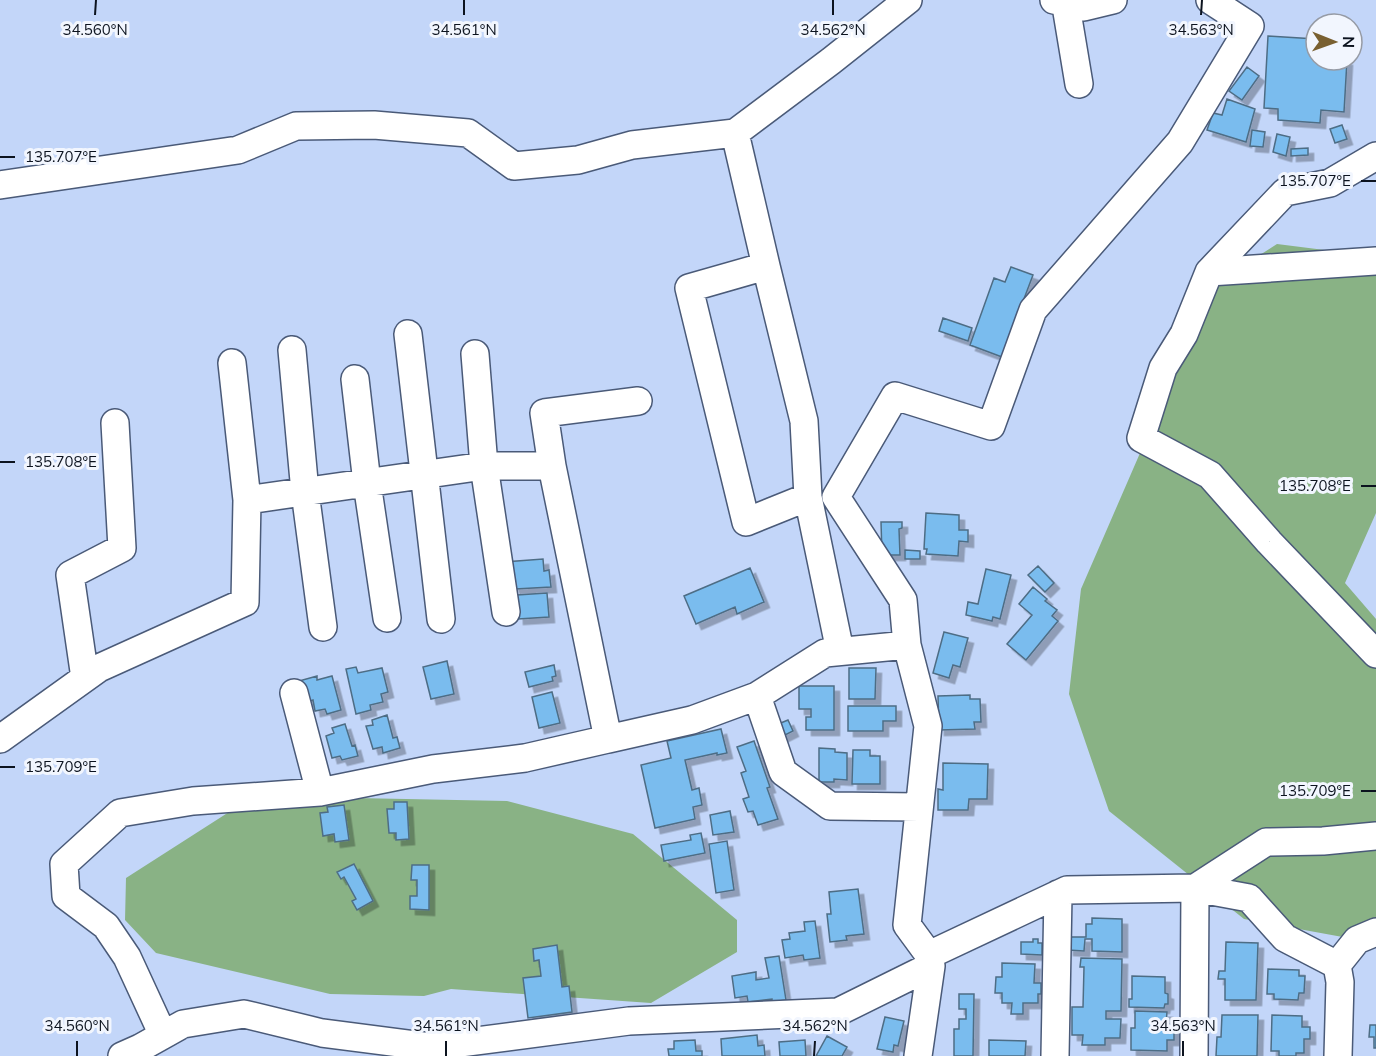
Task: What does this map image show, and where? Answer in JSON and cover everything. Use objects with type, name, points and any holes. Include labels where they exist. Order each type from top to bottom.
[{"type":"street","points":[[0,185],[238,150],[296,126],[374,125],[468,132],[514,166],[578,160],[632,145],[735,133],[908,0]]},
{"type":"street","points":[[1079,84],[1061,1],[1083,7],[1113,0]]},
{"type":"street","points":[[918,1056],[930,960],[907,925],[928,726],[907,645],[903,600],[836,497],[895,396],[991,426],[1033,310],[1180,142],[1250,26],[1210,0]]},
{"type":"street","points":[[735,133],[804,421],[808,497],[840,651]]},
{"type":"street","points":[[1376,156],[1330,183],[1285,192],[1209,272],[1184,334],[1164,368],[1141,438],[1210,476],[1269,542],[1376,654]]},
{"type":"street","points":[[1209,272],[1376,261]]},
{"type":"street","points":[[766,266],[689,288],[746,522],[808,497]]},
{"type":"street","points":[[408,334],[441,619]]},
{"type":"street","points":[[292,350],[305,492],[323,627]]},
{"type":"street","points":[[475,354],[484,466],[506,612]]},
{"type":"street","points":[[0,739],[99,668],[245,602],[247,500],[232,363]]},
{"type":"street","points":[[355,378],[367,483],[387,618]]},
{"type":"street","points":[[608,740],[552,466],[544,413],[638,401]]},
{"type":"street","points":[[85,678],[70,575],[122,548],[115,423]]},
{"type":"street","points":[[247,500],[484,466],[552,466]]},
{"type":"street","points":[[163,1035],[127,957],[111,933],[106,926],[66,896],[63,864],[120,813],[193,801],[320,792],[433,769],[525,758],[692,720],[757,696],[825,653],[907,645]]},
{"type":"street","points":[[294,693],[320,792]]},
{"type":"street","points":[[757,696],[783,772],[830,806],[920,807]]},
{"type":"street","points":[[1195,888],[1266,842],[1323,841],[1376,836]]},
{"type":"street","points":[[122,1056],[183,1024],[244,1014],[317,1045],[430,1047],[629,1021],[838,1012],[930,960],[1067,890],[1195,888],[1249,898],[1285,938],[1337,965]]},
{"type":"street","points":[[1194,1056],[1195,888]]},
{"type":"street","points":[[1055,1056],[1058,894]]},
{"type":"street","points":[[1338,1056],[1340,982],[1337,965],[1357,940],[1376,932]]},
{"type":"green space","points":[[1277,244],[1372,256],[1376,261],[1376,513],[1345,583],[1376,619],[1376,942],[1244,919],[1109,811],[1069,694],[1081,589],[1213,285]]},
{"type":"green space","points":[[254,796],[507,801],[633,834],[737,920],[737,952],[651,1003],[451,989],[424,996],[330,994],[156,953],[125,920],[126,878]]},
{"type":"building","points":[[1268,36],[1304,38],[1304,72],[1346,72],[1344,112],[1321,110],[1320,123],[1278,120],[1278,109],[1264,108]]},
{"type":"building","points":[[1247,67],[1259,76],[1242,100],[1229,91]]},
{"type":"building","points":[[1227,99],[1255,109],[1246,142],[1207,130],[1213,113],[1222,115]]},
{"type":"building","points":[[1342,125],[1347,139],[1335,143],[1330,129]]},
{"type":"building","points":[[1252,130],[1265,132],[1263,147],[1250,146]]},
{"type":"building","points":[[1277,134],[1290,137],[1286,156],[1273,152]]},
{"type":"building","points":[[1308,148],[1308,155],[1291,156],[1291,149]]},
{"type":"building","points":[[1011,267],[1033,275],[1002,357],[970,345],[994,278],[1005,282]]},
{"type":"building","points":[[943,318],[972,328],[968,341],[939,331]]},
{"type":"building","points":[[926,513],[959,515],[959,530],[968,530],[968,542],[959,541],[958,556],[926,554],[927,549],[924,549]]},
{"type":"building","points":[[881,522],[902,522],[902,528],[899,529],[900,555],[882,555]]},
{"type":"building","points":[[905,550],[920,551],[920,559],[905,559]]},
{"type":"building","points":[[543,559],[544,571],[549,570],[551,587],[515,589],[504,562]]},
{"type":"building","points":[[1038,566],[1054,583],[1045,592],[1028,575]]},
{"type":"building","points":[[750,568],[764,602],[737,614],[735,607],[696,624],[684,596]]},
{"type":"building","points":[[986,569],[1011,575],[1000,619],[993,617],[992,621],[966,615],[968,602],[978,604]]},
{"type":"building","points":[[1033,587],[1047,599],[1045,601],[1057,610],[1052,616],[1058,621],[1026,660],[1007,644],[1032,615],[1019,604]]},
{"type":"building","points":[[547,593],[549,617],[518,619],[517,595]]},
{"type":"building","points":[[944,632],[968,638],[960,667],[953,665],[949,678],[933,673]]},
{"type":"building","points":[[447,661],[454,694],[431,699],[423,667]]},
{"type":"building","points":[[554,665],[556,676],[552,677],[553,681],[529,687],[525,672]]},
{"type":"building","points":[[356,667],[358,673],[382,668],[388,692],[381,694],[383,702],[370,705],[371,710],[356,714],[346,669]]},
{"type":"building","points":[[849,668],[876,668],[875,699],[849,699]]},
{"type":"building","points":[[317,676],[317,680],[332,676],[341,710],[327,714],[325,709],[315,711],[313,700],[304,703],[299,681]]},
{"type":"building","points":[[799,686],[834,686],[834,730],[806,730],[806,717],[811,717],[811,709],[799,709]]},
{"type":"building","points":[[552,692],[560,723],[539,728],[532,697]]},
{"type":"building","points":[[970,695],[970,699],[980,699],[981,722],[974,722],[975,729],[939,730],[938,696]]},
{"type":"building","points":[[848,706],[896,706],[896,721],[883,721],[883,731],[848,731]]},
{"type":"building","points":[[387,715],[393,738],[397,737],[400,748],[383,753],[382,747],[373,749],[366,726],[373,725],[372,720]]},
{"type":"building","points":[[788,720],[793,731],[781,737],[776,725]]},
{"type":"building","points":[[345,724],[358,756],[342,760],[340,756],[332,758],[326,736],[334,733],[332,728]]},
{"type":"building","points":[[721,729],[727,753],[685,760],[692,790],[699,788],[702,805],[693,807],[695,819],[655,828],[641,765],[671,758],[667,741]]},
{"type":"building","points":[[754,741],[778,819],[758,825],[753,811],[748,812],[743,799],[749,797],[741,773],[746,771],[737,747]]},
{"type":"building","points":[[819,748],[835,749],[835,752],[847,753],[847,780],[834,779],[834,782],[819,782]]},
{"type":"building","points":[[853,750],[870,750],[870,756],[880,756],[880,784],[852,784]]},
{"type":"building","points":[[943,763],[988,764],[987,799],[969,799],[968,810],[938,810],[938,789],[943,790]]},
{"type":"building","points":[[394,802],[407,802],[409,839],[396,840],[396,833],[389,833],[387,809],[394,809]]},
{"type":"building","points":[[344,805],[349,840],[335,842],[334,834],[323,836],[320,813],[328,812],[327,807]]},
{"type":"building","points":[[730,811],[734,832],[713,835],[710,815]]},
{"type":"building","points":[[701,833],[705,853],[664,861],[661,845],[691,840],[690,835]]},
{"type":"building","points":[[727,841],[734,890],[716,893],[709,844]]},
{"type":"building","points":[[354,864],[373,901],[357,910],[352,901],[356,899],[344,877],[341,879],[337,872]]},
{"type":"building","points":[[412,865],[429,865],[429,910],[410,909],[410,896],[417,896],[417,880],[411,880]]},
{"type":"building","points":[[858,889],[864,934],[846,936],[847,940],[830,942],[827,914],[831,914],[829,892]]},
{"type":"building","points":[[1092,918],[1122,919],[1122,952],[1092,951],[1092,939],[1085,939],[1084,951],[1068,950],[1068,937],[1086,937],[1086,924],[1092,924]]},
{"type":"building","points":[[815,921],[820,958],[804,960],[803,955],[785,958],[782,940],[790,939],[789,933],[805,931],[804,922]]},
{"type":"building","points":[[1033,939],[1038,939],[1038,943],[1042,943],[1042,955],[1021,954],[1021,942],[1033,942]]},
{"type":"building","points":[[1226,942],[1258,943],[1256,1000],[1225,1000],[1225,979],[1218,979],[1219,971],[1225,971]]},
{"type":"building","points":[[557,945],[562,987],[569,986],[572,1012],[528,1018],[523,978],[541,976],[539,960],[534,961],[533,949]]},
{"type":"building","points":[[779,956],[786,1000],[748,1002],[747,996],[735,998],[732,976],[756,972],[756,980],[769,978],[765,958]]},
{"type":"building","points":[[1081,958],[1122,959],[1121,1011],[1106,1011],[1106,1019],[1121,1019],[1120,1038],[1105,1038],[1105,1045],[1082,1045],[1083,1035],[1072,1035],[1072,1007],[1083,1007],[1084,967],[1080,967]]},
{"type":"building","points":[[1002,963],[1035,964],[1034,983],[1041,983],[1041,994],[1038,994],[1038,1003],[1023,1003],[1023,1014],[1011,1014],[1012,1003],[1002,1003],[1002,993],[995,993],[996,977],[1002,977]]},
{"type":"building","points":[[1268,969],[1299,970],[1299,976],[1305,976],[1304,993],[1299,993],[1298,1000],[1274,999],[1274,994],[1267,994]]},
{"type":"building","points":[[1132,976],[1165,977],[1168,1004],[1165,1004],[1164,1008],[1129,1007],[1129,999],[1132,999]]},
{"type":"building","points":[[959,994],[974,994],[973,1056],[954,1056],[954,1029],[959,1029],[959,1019],[966,1019],[966,1009],[959,1009]]},
{"type":"building","points":[[1135,1011],[1167,1012],[1166,1024],[1174,1024],[1174,1040],[1167,1040],[1167,1051],[1131,1050],[1131,1028],[1135,1028]]},
{"type":"building","points":[[1222,1015],[1258,1015],[1257,1056],[1216,1056],[1217,1037],[1221,1037]]},
{"type":"building","points":[[1272,1015],[1302,1016],[1302,1027],[1310,1027],[1310,1039],[1304,1039],[1304,1053],[1296,1053],[1296,1056],[1279,1056],[1279,1051],[1271,1051]]},
{"type":"building","points":[[885,1017],[904,1021],[898,1046],[894,1045],[893,1052],[877,1049]]},
{"type":"building","points":[[1370,1025],[1376,1025],[1376,1048],[1374,1048],[1374,1037],[1369,1037]]},
{"type":"building","points":[[757,1035],[758,1046],[764,1045],[765,1056],[722,1056],[721,1039]]},
{"type":"building","points":[[827,1036],[847,1047],[842,1056],[816,1056]]},
{"type":"building","points":[[695,1040],[696,1051],[702,1051],[702,1056],[669,1056],[668,1049],[674,1049],[674,1041]]},
{"type":"building","points":[[805,1040],[806,1056],[780,1056],[779,1042]]},
{"type":"building","points":[[989,1040],[1026,1041],[1025,1056],[989,1056]]}]
